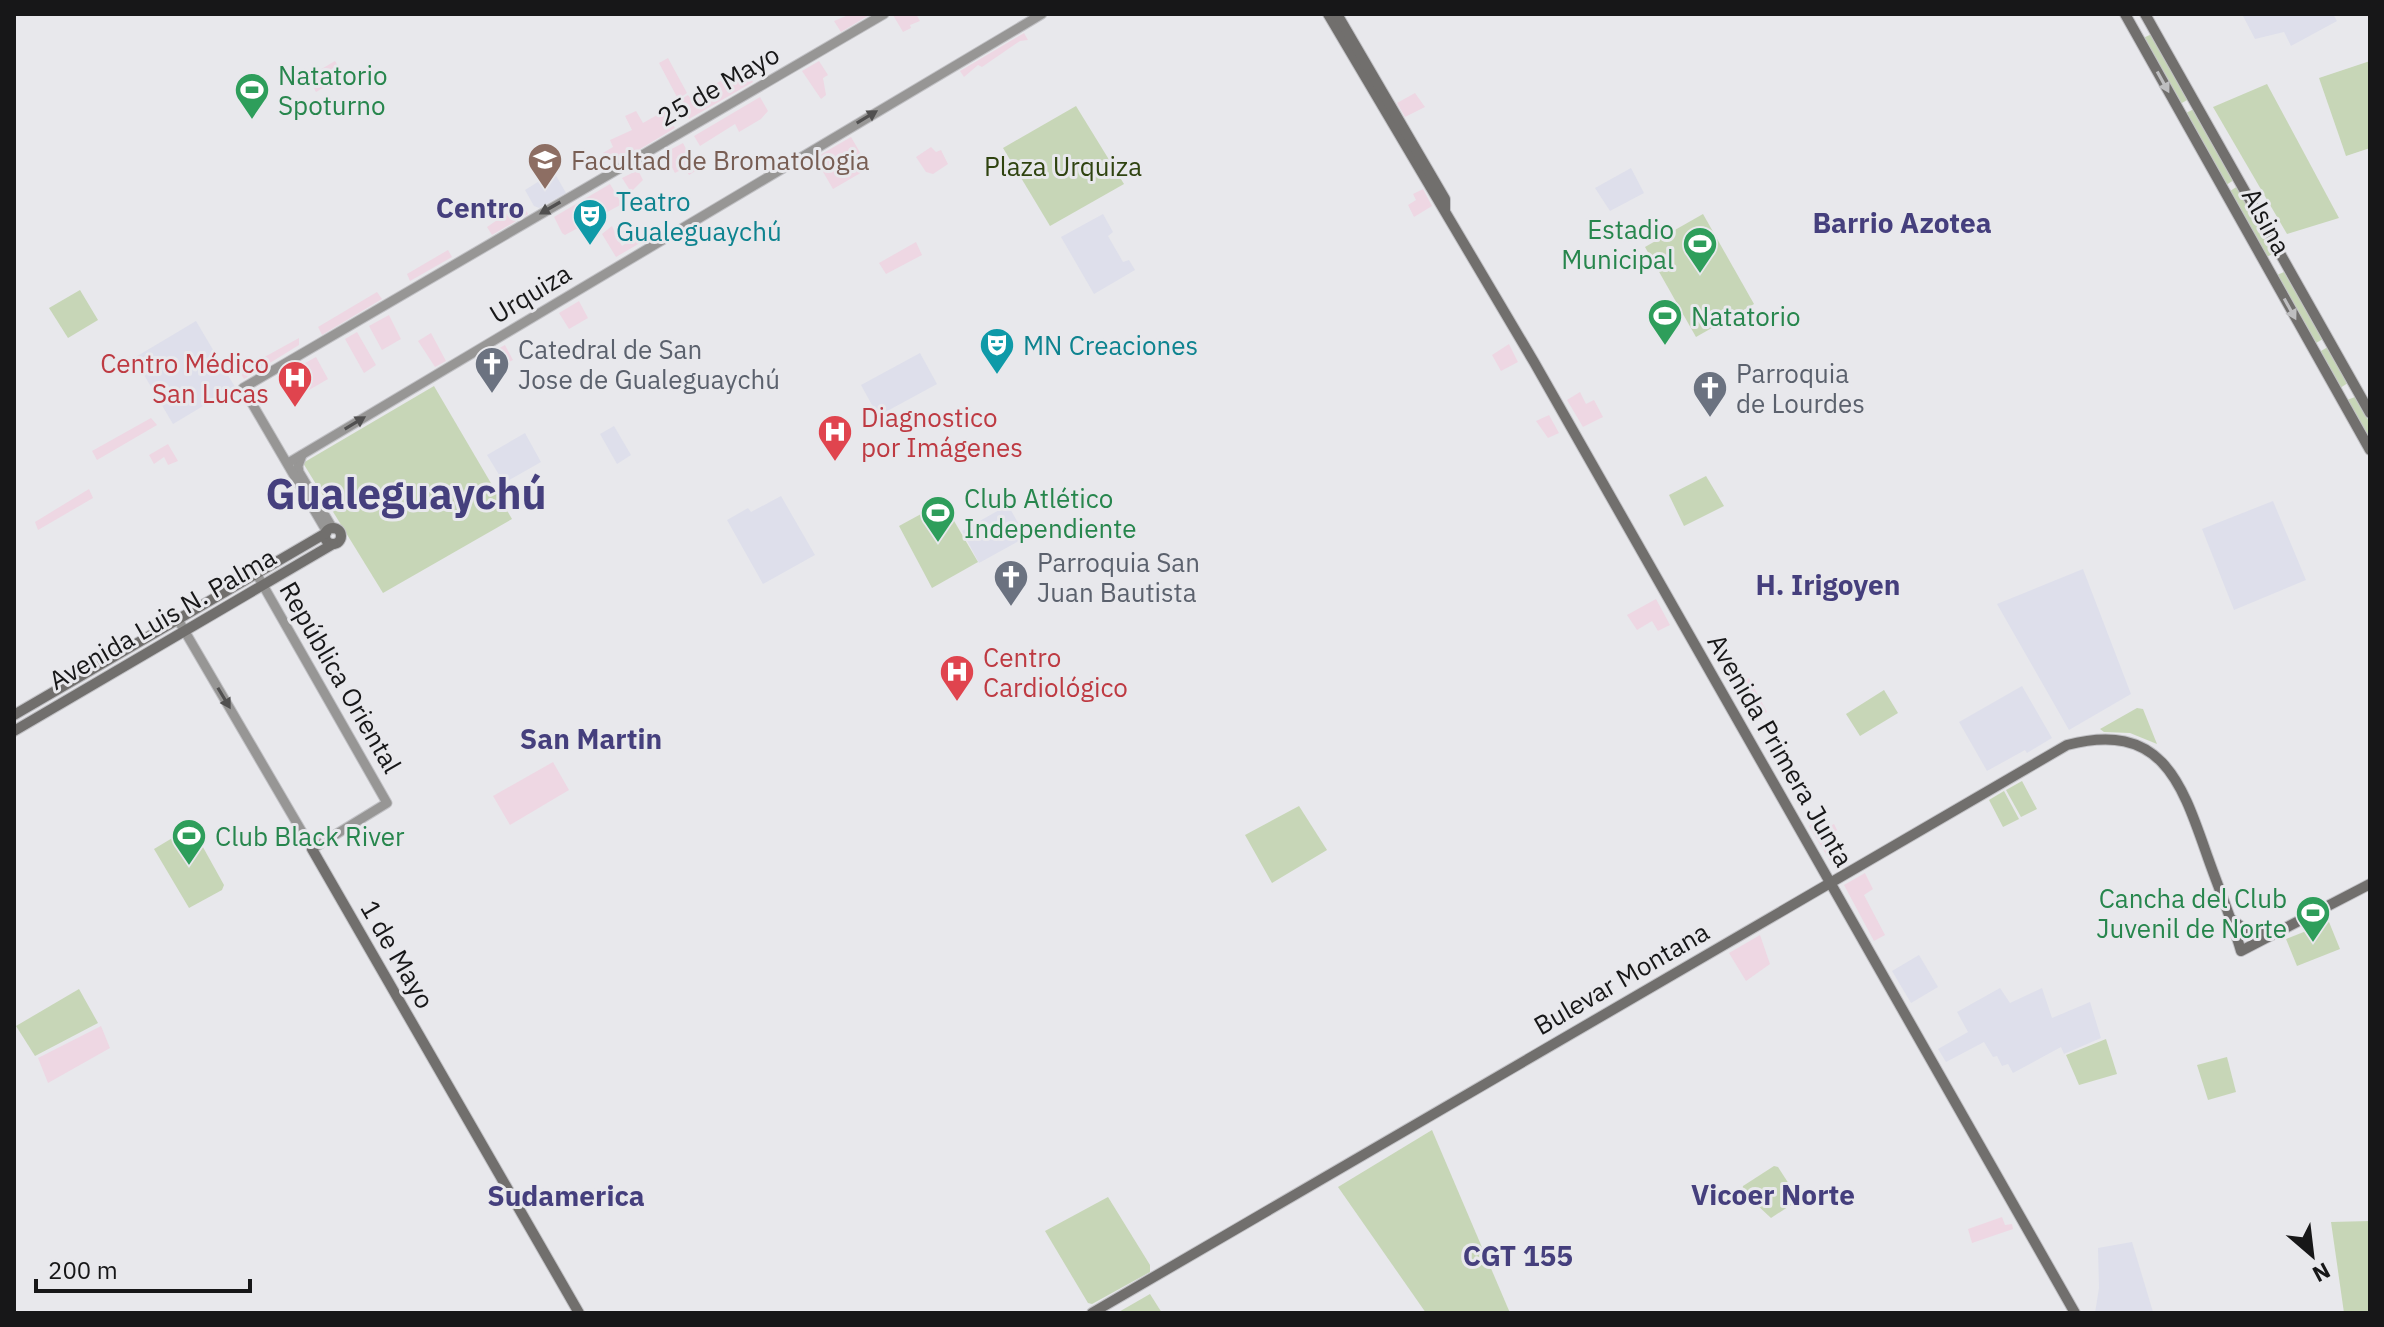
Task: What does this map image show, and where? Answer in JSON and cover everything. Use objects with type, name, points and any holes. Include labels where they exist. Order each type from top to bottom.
[{"type":"main road","name":"Avenida Primera Junta","points":[[1328,14],[1438,203],[1445,210],[2075,1313]]},
{"type":"main road","name":"Avenida Primera Junta","points":[[1337,14],[1445,199],[1445,210]]},
{"type":"main road","name":"Alsina","points":[[2125,14],[2370,450]]},
{"type":"main road","name":"Alsina","points":[[2145,14],[2370,413]]},
{"type":"main road","name":"Avenida Luis N. Palma","points":[[14,731],[333,544],[326,541],[328,531]]},
{"type":"main road","name":"Avenida Luis N. Palma","points":[[14,715],[328,531]]},
{"type":"main road","name":"Bulevar Montana","points":[[1092,1313],[2067,745],[2102,738],[2151,753],[2169,768],[2191,811],[2229,918]]},
{"type":"main road","name":"1 de Mayo","points":[[312,849],[579,1313]]},
{"type":"main road","points":[[2229,918],[2253,936],[2273,935],[2370,884]]},
{"type":"main road","points":[[2229,918],[2241,951],[2253,936]]},
{"type":"street","name":"25 de Mayo","points":[[288,463],[243,388],[884,14]]},
{"type":"street","name":"Urquiza","points":[[288,463],[1042,14]]},
{"type":"street","points":[[303,454],[299,472],[328,531]]},
{"type":"street","points":[[288,463],[328,531]]},
{"type":"street","name":"República Oriental","points":[[256,573],[387,803],[312,849]]},
{"type":"street","name":"1 de Mayo","points":[[177,618],[312,849]]},
{"type":"shaded area","points":[[845,14],[871,14],[841,32],[834,21]]},
{"type":"shaded area","points":[[916,14],[920,21],[903,32],[893,15]]},
{"type":"shaded area","points":[[2242,14],[2333,14],[2337,21],[2291,46],[2284,32],[2255,39]]},
{"type":"shaded area","points":[[1024,33],[1028,40],[1020,41],[982,67],[978,65],[964,77],[960,71]]},
{"type":"shaded area","points":[[668,58],[687,93],[678,99],[659,63]]},
{"type":"shaded area","points":[[335,61],[344,76],[316,92],[308,77]]},
{"type":"shaded area","points":[[819,61],[828,75],[823,78],[826,95],[821,99],[802,71]]},
{"type":"shaded area","points":[[746,70],[753,82],[689,119],[678,101],[688,95],[691,99],[727,77],[730,81]]},
{"type":"shaded area","points":[[1415,93],[1425,107],[1405,117],[1397,103]]},
{"type":"shaded area","points":[[760,97],[768,111],[761,119],[739,132],[735,124],[700,146],[694,136]]},
{"type":"shaded area","points":[[636,111],[643,123],[664,111],[675,128],[612,166],[603,153],[613,147],[610,140],[632,130],[625,116]]},
{"type":"shaded area","points":[[851,137],[869,168],[833,189],[815,158]]},
{"type":"shaded area","points":[[683,143],[697,170],[689,175],[685,168],[675,173],[664,153]]},
{"type":"shaded area","points":[[931,147],[936,152],[941,150],[948,164],[933,174],[926,172],[916,157]]},
{"type":"shaded area","points":[[1631,168],[1644,193],[1610,211],[1595,188]]},
{"type":"shaded area","points":[[638,170],[643,180],[631,192],[622,178]]},
{"type":"shaded area","name":"Facultad de Bromatologia","points":[[554,172],[566,193],[539,208],[534,206],[525,190]]},
{"type":"shaded area","points":[[610,184],[622,204],[565,235],[562,233],[554,217]]},
{"type":"shaded area","points":[[1423,189],[1432,206],[1414,217],[1408,205],[1416,200],[1413,194]]},
{"type":"shaded area","points":[[522,203],[528,214],[492,235],[487,227]]},
{"type":"shaded area","points":[[1103,214],[1113,232],[1108,236],[1123,262],[1129,260],[1135,270],[1094,294],[1061,237]]},
{"type":"shaded area","points":[[612,226],[622,246],[637,236],[640,243],[616,257],[602,234]]},
{"type":"shaded area","points":[[916,242],[922,255],[886,274],[879,263]]},
{"type":"shaded area","points":[[448,250],[452,257],[410,281],[407,274]]},
{"type":"shaded area","points":[[377,292],[382,299],[322,335],[318,327]]},
{"type":"shaded area","points":[[579,301],[588,318],[569,329],[559,313]]},
{"type":"shaded area","points":[[389,315],[401,339],[382,350],[369,326]]},
{"type":"shaded area","points":[[196,321],[235,387],[173,424],[134,358]]},
{"type":"shaded area","points":[[357,332],[376,365],[364,373],[345,339]]},
{"type":"shaded area","points":[[431,333],[446,361],[435,367],[418,341]]},
{"type":"shaded area","points":[[299,338],[299,345],[244,379],[239,371]]},
{"type":"shaded area","points":[[1509,344],[1518,362],[1501,371],[1492,355]]},
{"type":"shaded area","points":[[505,345],[513,360],[507,363],[503,357],[482,369],[477,360]]},
{"type":"shaded area","points":[[920,353],[937,384],[878,416],[861,385]]},
{"type":"shaded area","points":[[316,357],[328,379],[309,390],[296,368]]},
{"type":"shaded area","points":[[1580,392],[1586,404],[1594,400],[1603,417],[1583,427],[1567,400]]},
{"type":"shaded area","points":[[1549,415],[1559,433],[1548,438],[1536,421]]},
{"type":"shaded area","points":[[151,418],[157,425],[97,460],[92,451]]},
{"type":"shaded area","points":[[614,426],[631,455],[617,464],[600,434]]},
{"type":"shaded area","points":[[525,433],[541,462],[504,483],[487,455]]},
{"type":"shaded area","points":[[168,444],[178,461],[168,465],[164,457],[154,464],[149,455]]},
{"type":"shaded area","points":[[89,489],[93,498],[38,530],[35,522]]},
{"type":"shaded area","points":[[781,496],[815,555],[763,584],[727,520],[748,508],[751,512]]},
{"type":"shaded area","points":[[2273,501],[2306,580],[2234,610],[2202,529]]},
{"type":"shaded area","points":[[1008,505],[1026,537],[979,563],[962,531]]},
{"type":"shaded area","points":[[2083,569],[2131,694],[2069,730],[1997,604]]},
{"type":"shaded area","points":[[1656,599],[1670,625],[1658,631],[1652,621],[1637,630],[1627,615]]},
{"type":"shaded area","points":[[1749,678],[1767,712],[1751,720],[1734,687]]},
{"type":"shaded area","points":[[2022,686],[2052,738],[1987,771],[1959,722]]},
{"type":"shaded area","points":[[553,762],[569,790],[510,825],[493,796]]},
{"type":"shaded area","points":[[1822,818],[1829,827],[1834,824],[1837,830],[1827,836],[1837,858],[1830,861],[1809,826]]},
{"type":"shaded area","points":[[1865,873],[1873,889],[1864,895],[1885,935],[1874,941],[1844,885]]},
{"type":"shaded area","points":[[1760,935],[1770,964],[1746,981],[1729,953]]},
{"type":"shaded area","points":[[1919,955],[1938,987],[1911,1003],[1892,971]]},
{"type":"shaded area","points":[[2000,988],[2010,1003],[2042,988],[2052,1018],[2090,1002],[2101,1038],[2064,1054],[2061,1047],[2013,1073],[2008,1064],[2002,1066],[1997,1056],[1993,1057],[1984,1042],[1946,1062],[1938,1049],[1968,1032],[1957,1012]]},
{"type":"shaded area","points":[[101,1026],[110,1048],[48,1083],[38,1058]]},
{"type":"shaded area","points":[[2002,1217],[2005,1225],[2012,1224],[2013,1229],[1972,1243],[1968,1229]]},
{"type":"shaded area","points":[[2132,1242],[2153,1312],[2095,1313],[2099,1288],[2098,1248]]},
{"type":"green space","points":[[2152,34],[2189,99],[2180,104],[2143,38]]},
{"type":"green space","points":[[2370,61],[2370,148],[2346,156],[2319,78]]},
{"type":"green space","points":[[2267,84],[2339,218],[2287,234],[2213,107]]},
{"type":"green space","name":"Plaza Urquiza","points":[[1076,106],[1124,184],[1050,226],[1003,148]]},
{"type":"green space","points":[[2194,109],[2234,180],[2226,185],[2186,113]]},
{"type":"green space","points":[[2238,186],[2274,253],[2267,257],[2230,191]]},
{"type":"green space","name":"Estadio Municipal","points":[[1703,214],[1754,304],[1696,337],[1645,247]]},
{"type":"green space","points":[[2284,272],[2323,339],[2316,343],[2277,275]]},
{"type":"green space","points":[[80,290],[98,320],[68,338],[49,308]]},
{"type":"green space","points":[[2328,347],[2348,383],[2340,388],[2319,352]]},
{"type":"green space","points":[[434,386],[512,519],[383,593],[303,463]]},
{"type":"green space","points":[[2355,397],[2370,423],[2370,442],[2347,400]]},
{"type":"green space","points":[[1706,476],[1724,506],[1684,526],[1669,495]]},
{"type":"green space","name":"Club Atlético Independiente","points":[[943,502],[978,562],[932,588],[899,526]]},
{"type":"green space","points":[[1884,690],[1898,713],[1860,736],[1846,714]]},
{"type":"green space","points":[[2137,708],[2143,709],[2157,744],[2130,733],[2104,732],[2100,729]]},
{"type":"green space","points":[[2022,781],[2037,809],[2021,817],[2006,790]]},
{"type":"green space","points":[[2004,791],[2019,819],[2003,827],[1989,800]]},
{"type":"green space","points":[[1299,806],[1327,850],[1272,883],[1245,835]]},
{"type":"green space","name":"Club Black River","points":[[189,828],[194,831],[224,885],[222,890],[189,908],[154,849]]},
{"type":"green space","name":"Cancha del Club Juvenil de Norte","points":[[2329,922],[2340,949],[2297,966],[2286,939]]},
{"type":"green space","points":[[79,989],[98,1023],[35,1056],[16,1026]]},
{"type":"green space","points":[[2106,1039],[2117,1074],[2079,1085],[2066,1055]]},
{"type":"green space","points":[[2227,1057],[2236,1092],[2208,1100],[2197,1065]]},
{"type":"green space","points":[[1432,1130],[1510,1313],[1426,1313],[1338,1187]]},
{"type":"green space","points":[[1774,1166],[1778,1167],[1798,1198],[1771,1218],[1742,1191],[1743,1186]]},
{"type":"green space","points":[[1108,1197],[1150,1265],[1150,1272],[1092,1304],[1088,1303],[1045,1231]]},
{"type":"green space","points":[[2370,1221],[2370,1313],[2344,1313],[2331,1222]]},
{"type":"green space","points":[[1150,1294],[1162,1313],[1117,1313]]},
{"type":"place","name":"Natatorio Spoturno","points":[[252,121]]},
{"type":"place","name":"Facultad de Bromatologia","points":[[545,191]]},
{"type":"place","name":"Teatro Gualeguaychú","points":[[590,247]]},
{"type":"place","name":"Estadio Municipal","points":[[1700,275]]},
{"type":"place","name":"Natatorio","points":[[1665,347]]},
{"type":"place","name":"MN Creaciones","points":[[997,376]]},
{"type":"place","name":"Catedral de San Jose de Gualeguaychú","points":[[492,395]]},
{"type":"place","name":"Centro Médico San Lucas","points":[[295,409]]},
{"type":"place","name":"Parroquia de Lourdes","points":[[1710,419]]},
{"type":"place","name":"Diagnostico por Imágenes","points":[[835,463]]},
{"type":"place","name":"Club Atlético Independiente","points":[[938,544]]},
{"type":"place","name":"Parroquia San Juan Bautista","points":[[1011,608]]},
{"type":"place","name":"Centro Cardiológico","points":[[957,703]]},
{"type":"place","name":"Club Black River","points":[[189,867]]},
{"type":"place","name":"Cancha del Club Juvenil de Norte","points":[[2313,944]]},
{"type":"district","name":"Centro","points":[[480,207]]},
{"type":"district","name":"Barrio Azotea","points":[[1902,222]]},
{"type":"district","name":"Gualeguaychú","points":[[406,493]]},
{"type":"district","name":"H. Irigoyen","points":[[1828,584]]},
{"type":"district","name":"San Martin","points":[[591,738]]},
{"type":"district","name":"Vicoer Norte","points":[[1773,1194]]},
{"type":"district","name":"Sudamerica","points":[[566,1195]]},
{"type":"district","name":"CGT 155","points":[[1518,1255]]}]
